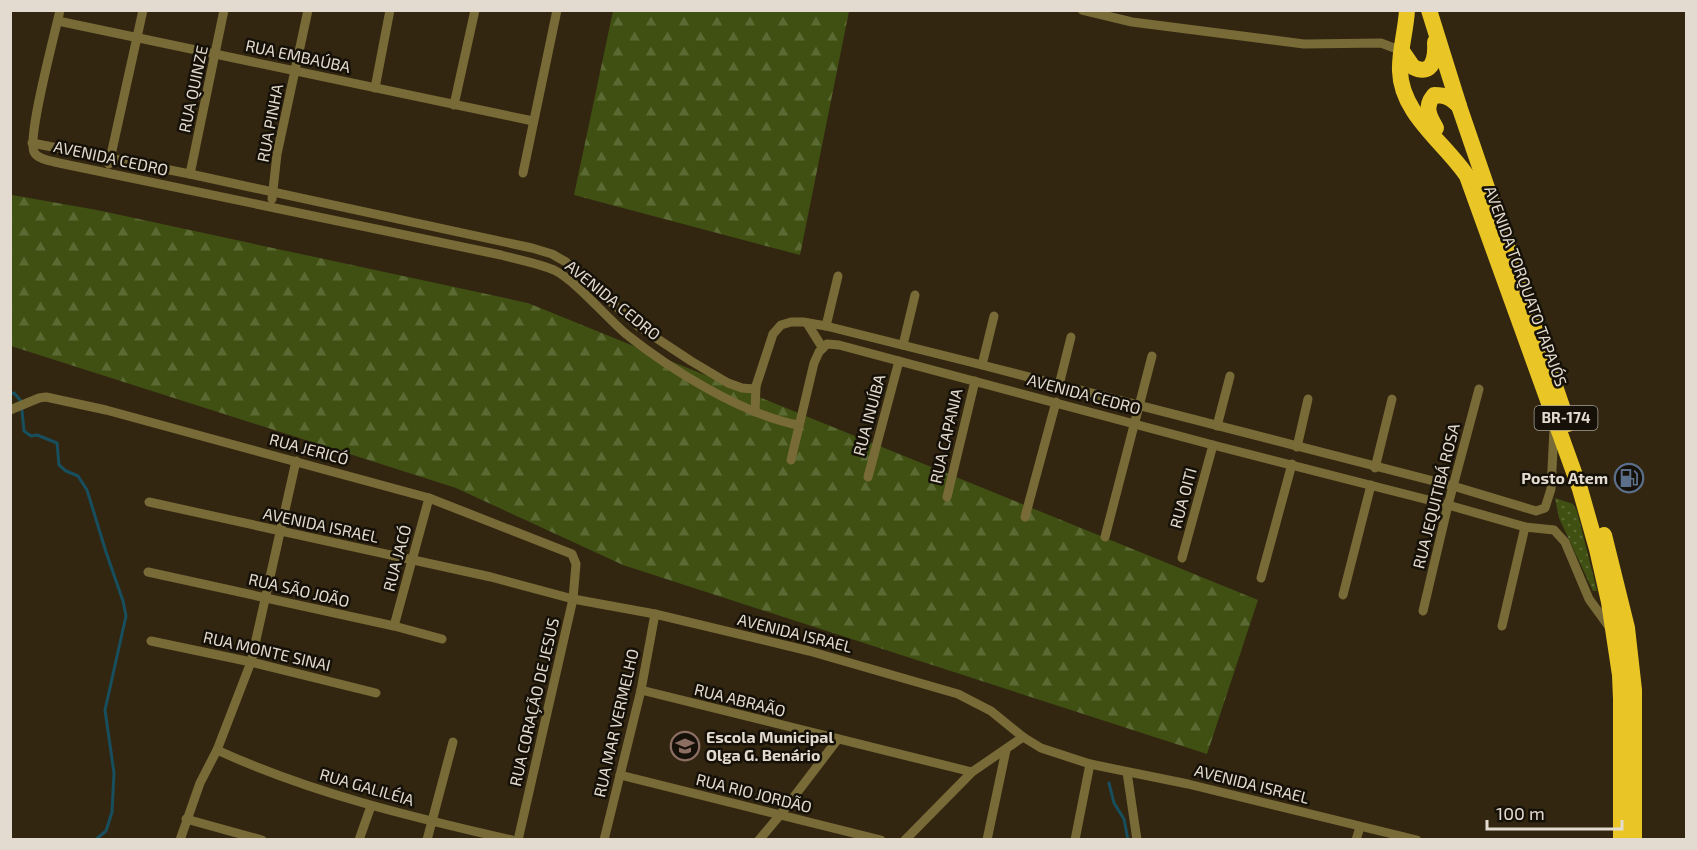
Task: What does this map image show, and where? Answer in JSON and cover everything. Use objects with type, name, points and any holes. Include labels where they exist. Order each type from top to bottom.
[{"type":"highway","name":"AVENIDA TORQUATO TAPAJÓS","points":[[1407,10],[1400,70],[1405,94],[1412,108],[1467,176],[1580,489],[1597,549],[1613,632],[1621,699],[1621,840]]},
{"type":"highway","name":"AVENIDA TORQUATO TAPAJÓS","points":[[1431,16],[1611,558],[1627,628],[1634,690],[1634,840]]},
{"type":"highway","points":[[1402,51],[1413,67],[1419,70],[1430,68],[1436,54],[1431,16]]},
{"type":"highway","points":[[1451,154],[1430,118],[1428,109],[1434,95],[1443,95],[1452,99],[1459,106]]},
{"type":"street","points":[[32,143],[60,10]]},
{"type":"street","points":[[108,172],[143,10]]},
{"type":"street","name":"RUA QUINZE","points":[[190,174],[224,10]]},
{"type":"street","name":"RUA PINHA","points":[[271,207],[277,154],[308,10]]},
{"type":"street","points":[[375,88],[390,10]]},
{"type":"street","points":[[454,105],[475,10]]},
{"type":"street","points":[[523,173],[532,121],[557,10]]},
{"type":"street","points":[[1082,10],[1132,22],[1304,44],[1381,43],[1402,51]]},
{"type":"street","name":"RUA EMBAÚBA","points":[[58,21],[532,121]]},
{"type":"street","name":"AVENIDA CEDRO","points":[[798,425],[755,412],[706,387],[626,334],[556,271],[501,255],[41,158],[34,152],[32,143],[190,174],[552,254],[566,262],[638,326],[691,361],[728,383],[742,388],[753,389],[756,386],[773,334],[791,322],[807,323],[981,364],[1375,468],[1453,486],[1536,511],[1545,508],[1551,489],[1554,417]]},
{"type":"street","points":[[457,246],[460,233]]},
{"type":"street","points":[[826,326],[838,276]]},
{"type":"street","points":[[903,345],[915,295]]},
{"type":"street","points":[[613,321],[622,313]]},
{"type":"street","points":[[981,364],[994,316]]},
{"type":"street","points":[[791,460],[814,363],[822,347],[807,323]]},
{"type":"street","points":[[1059,385],[1071,337]]},
{"type":"street","name":"AVENIDA CEDRO","points":[[822,347],[833,344],[1526,527],[1547,528],[1557,532],[1565,543],[1589,599],[1613,632]]},
{"type":"street","points":[[1105,537],[1152,356]]},
{"type":"street","name":"RUA INUÍBA","points":[[868,477],[899,361]]},
{"type":"street","points":[[1217,426],[1230,376]]},
{"type":"street","name":"RUA CAPANIA","points":[[948,497],[975,381]]},
{"type":"street","points":[[755,412],[756,386]]},
{"type":"street","name":"RUA JEQUITIBÁ ROSA","points":[[1423,611],[1479,389]]},
{"type":"street","name":"RUA JERICÓ","points":[[13,409],[39,398],[75,403],[429,498],[572,554],[575,558],[576,571]]},
{"type":"street","points":[[1297,447],[1308,399]]},
{"type":"street","points":[[1375,468],[1392,399]]},
{"type":"street","points":[[1025,517],[1056,402]]},
{"type":"street","name":"RUA OITI","points":[[1182,558],[1213,445]]},
{"type":"street","points":[[180,840],[200,783],[217,750],[250,662],[296,461]]},
{"type":"street","points":[[1261,578],[1292,465]]},
{"type":"street","points":[[1343,595],[1371,485]]},
{"type":"street","name":"RUA JACÓ","points":[[394,626],[429,498]]},
{"type":"street","name":"AVENIDA ISRAEL","points":[[149,502],[491,577],[573,599],[656,614],[809,651],[958,694],[991,711],[1023,737],[1054,753],[1090,764],[1274,804],[1417,840]]},
{"type":"street","points":[[1502,626],[1526,527]]},
{"type":"street","name":"RUA CORAÇÃO DE JESUS","points":[[518,840],[573,599],[576,571]]},
{"type":"street","name":"RUA SÃO JOÃO","points":[[148,572],[394,626],[442,639]]},
{"type":"street","name":"RUA MAR VERMELHO","points":[[604,840],[641,690],[656,614]]},
{"type":"street","name":"RUA MONTE SINAI","points":[[151,641],[250,662],[375,693]]},
{"type":"street","name":"RUA ABRAÃO","points":[[641,690],[972,772]]},
{"type":"street","points":[[905,840],[972,772],[1023,737]]},
{"type":"street","points":[[759,840],[838,739]]},
{"type":"street","points":[[427,840],[453,742]]},
{"type":"street","name":"RUA GALILÉIA","points":[[217,750],[274,775],[371,806],[512,840]]},
{"type":"street","points":[[987,840],[1006,750]]},
{"type":"street","points":[[1075,840],[1090,764]]},
{"type":"street","points":[[1127,772],[1137,840]]},
{"type":"street","name":"RUA RIO JORDÃO","points":[[620,775],[880,840]]},
{"type":"street","points":[[359,840],[371,806]]},
{"type":"street","points":[[186,819],[261,840]]},
{"type":"street","points":[[1356,840],[1360,827]]},
{"type":"green space","points":[[613,11],[849,11],[800,255],[574,195]]},
{"type":"green space","points":[[10,193],[528,303],[1258,600],[1207,754],[623,565],[456,488],[11,346]]},
{"type":"green space","points":[[1555,498],[1573,504],[1577,511],[1597,591],[1593,591],[1559,518]]},
{"type":"waterway","points":[[10,394],[14,393],[21,401],[24,431],[31,436],[37,435],[57,443],[59,465],[78,476],[87,490],[126,616],[105,710],[114,773],[112,812],[106,831],[95,840]]},
{"type":"waterway","points":[[1109,783],[1114,803],[1124,819],[1128,840]]},
{"type":"place","name":"Posto Atem","points":[[1629,478]]},
{"type":"place","name":"Escola Municipal Olga G. Benário","points":[[685,746]]}]
